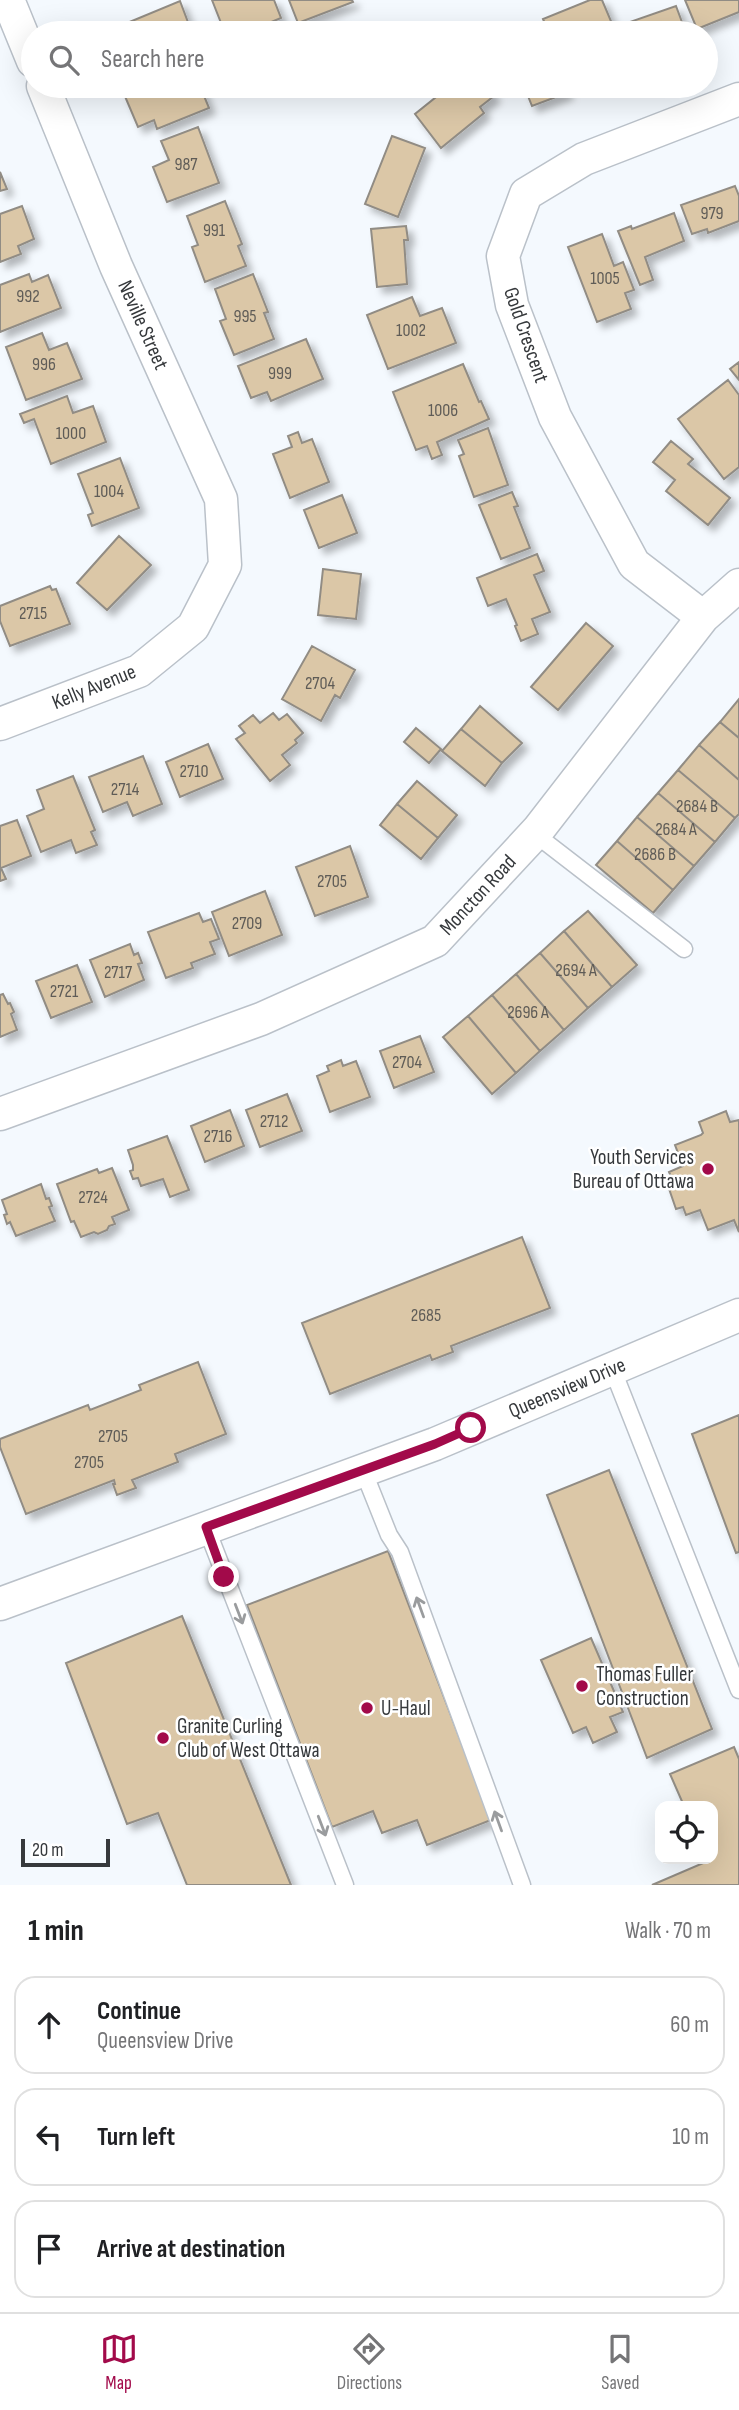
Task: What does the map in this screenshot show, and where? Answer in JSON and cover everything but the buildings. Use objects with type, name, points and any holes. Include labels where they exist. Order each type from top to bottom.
[{"type":"street","points":[[13,6],[21,28]]},
{"type":"street","name":"Neville Street","points":[[48,98],[116,266],[221,499],[224,567]]},
{"type":"street","name":"Gold Crescent","points":[[703,617],[634,564],[555,417],[512,305],[503,256],[526,194],[584,159],[739,99]]},
{"type":"street","name":"Kelly Avenue","points":[[0,724],[139,671],[193,627],[224,567]]},
{"type":"street","name":"Moncton Road","points":[[0,1114],[261,1019],[435,941],[535,834],[703,617],[739,585]]},
{"type":"street","name":"Queensview Drive","points":[[0,1604],[435,1444],[739,1315]]},
{"type":"lane","points":[[535,834],[684,949]]},
{"type":"lane","points":[[611,1368],[739,1690]]},
{"type":"lane","points":[[363,1470],[389,1535],[400,1552],[522,1885]]},
{"type":"lane","points":[[206,1527],[345,1885]]},
{"type":"place","name":"Youth Services Bureau of Ottawa","points":[[708,1169]]},
{"type":"place","name":"Thomas Fuller Construction","points":[[582,1686]]},
{"type":"place","name":"U-Haul","points":[[367,1708]]},
{"type":"place","name":"Granite Curling Club of West Ottawa","points":[[163,1738]]},
{"type":"route","points":[[224,1577],[206,1527],[435,1444],[471,1428]]}]
